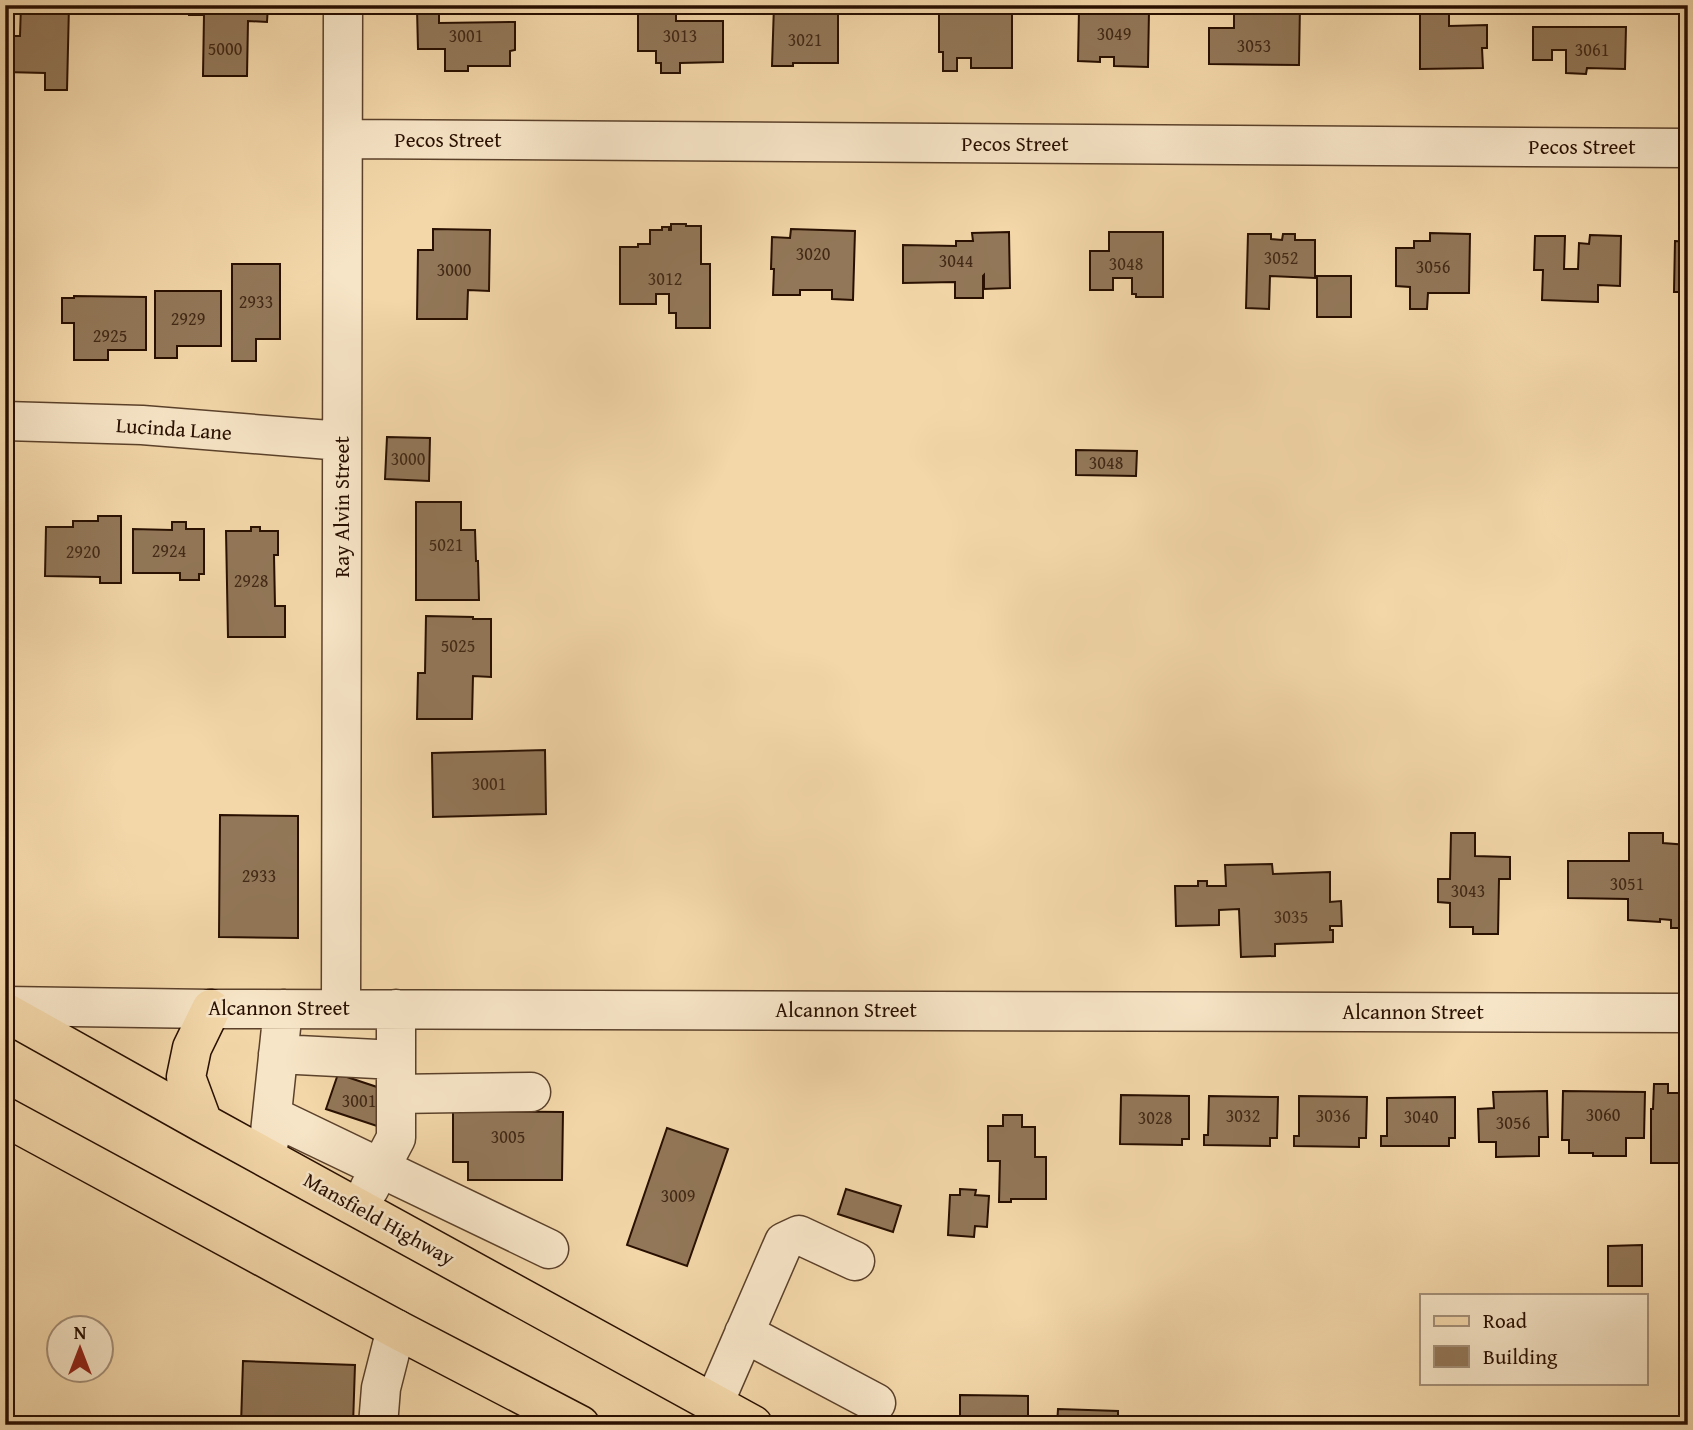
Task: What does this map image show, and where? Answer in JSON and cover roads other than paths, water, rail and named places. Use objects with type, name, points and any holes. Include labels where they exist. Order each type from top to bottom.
[{"type":"main road","name":"Mansfield Highway","points":[[5,1009],[203,1123],[753,1425]]},
{"type":"main road","points":[[203,1123],[186,1077],[192,1048],[211,1009]]},
{"type":"main road","points":[[5,1116],[396,1329],[580,1425]]},
{"type":"street","name":"Ray Alvin Street","points":[[341,1009],[343,5]]},
{"type":"street","name":"Pecos Street","points":[[343,139],[1688,148]]},
{"type":"street","name":"Lucinda Lane","points":[[5,421],[142,425],[342,441]]},
{"type":"street","name":"Alcannon Street","points":[[5,1009],[1688,1013]]},
{"type":"street","points":[[267,1157],[283,1009]]},
{"type":"street","points":[[359,1208],[396,1138],[396,1009]]},
{"type":"street","points":[[278,1054],[396,1077],[531,1092]]},
{"type":"street","points":[[272,1116],[549,1249]]},
{"type":"street","points":[[714,1403],[784,1242],[799,1235],[855,1261]]},
{"type":"street","points":[[378,1425],[381,1388],[396,1329]]},
{"type":"street","points":[[744,1333],[876,1403]]}]
